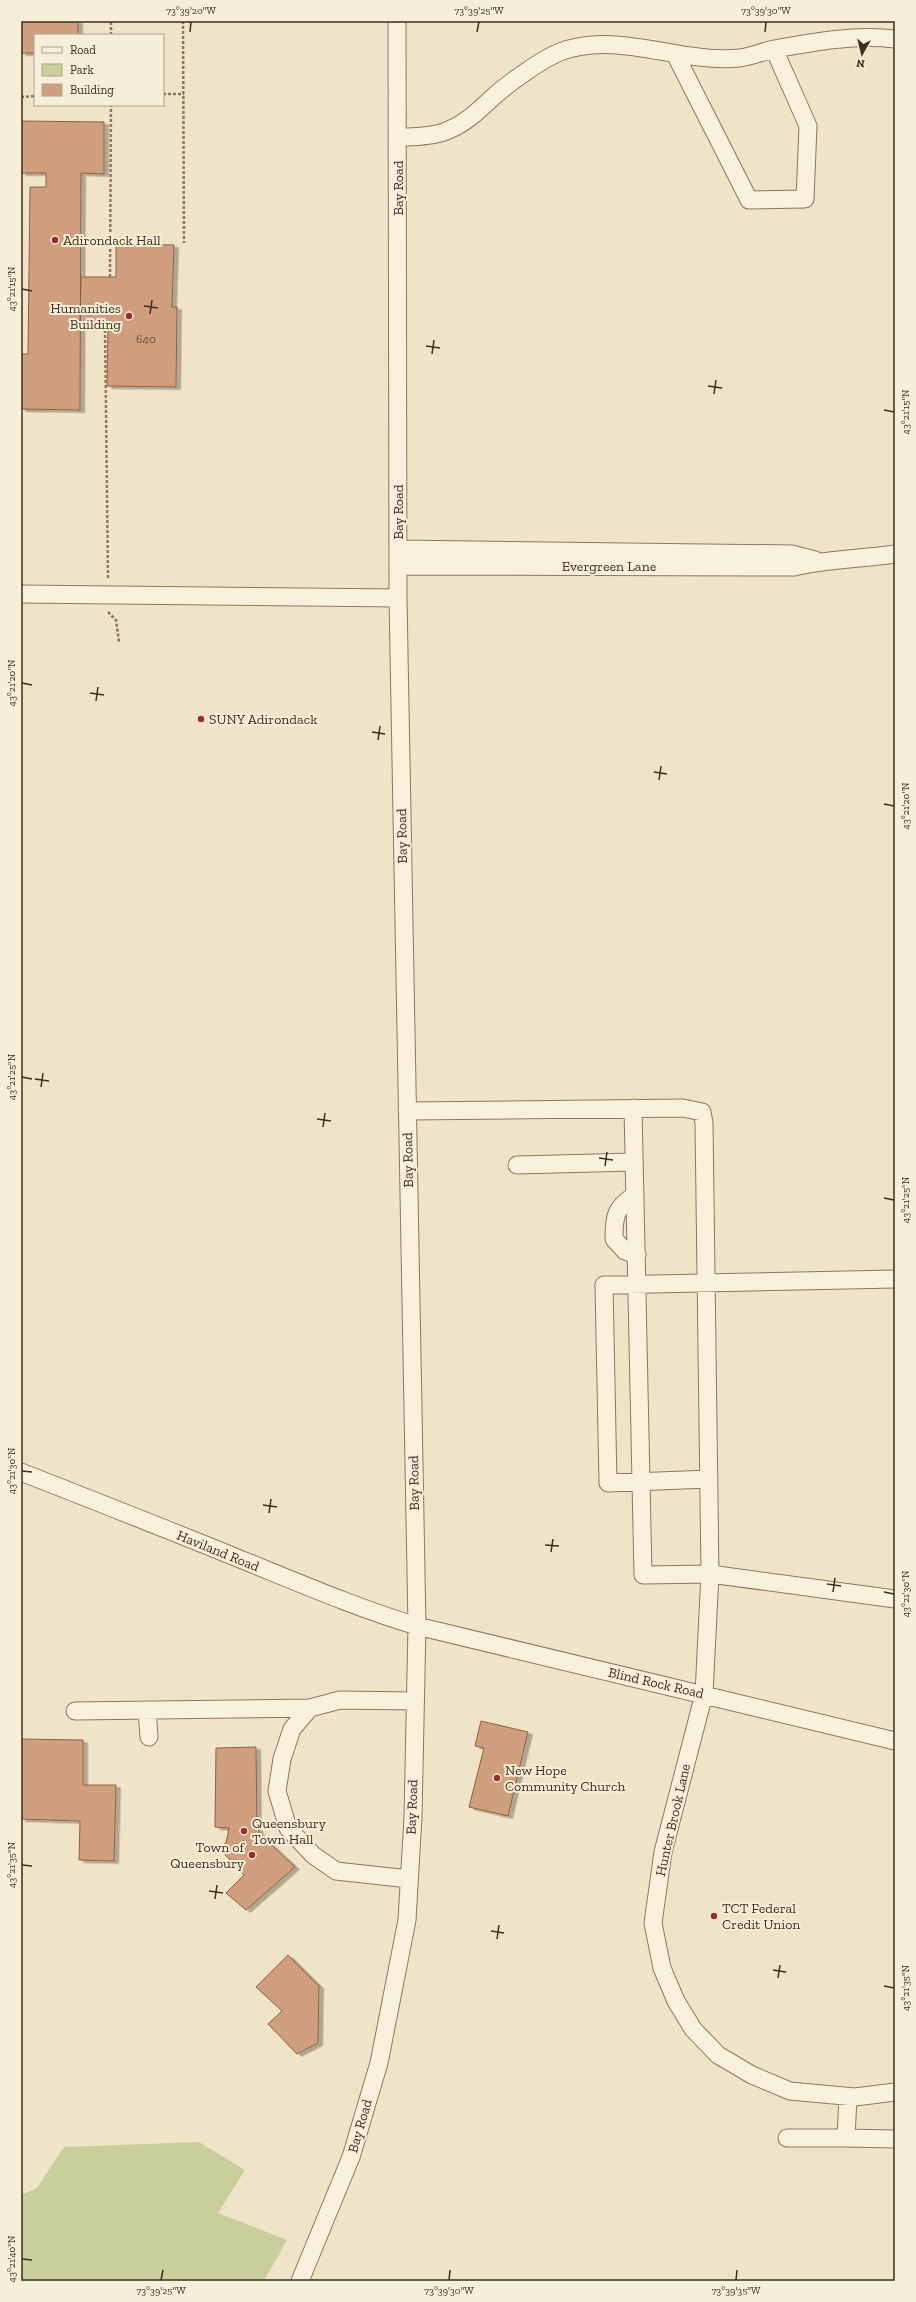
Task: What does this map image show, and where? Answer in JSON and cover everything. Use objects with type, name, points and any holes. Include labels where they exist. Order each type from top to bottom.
[{"type":"street","name":"Bay Road","points":[[300,2281],[351,2157],[379,2063],[407,1920],[409,1878],[417,1626],[398,598],[397,21]]},
{"type":"street","points":[[398,138],[429,135],[451,130],[474,116],[493,97],[558,53],[580,46],[613,45],[699,58],[740,58],[774,49],[848,38],[895,39]]},
{"type":"street","points":[[675,54],[748,200],[805,199],[808,126],[774,49]]},
{"type":"street","name":"Evergreen Lane","points":[[398,558],[792,554],[819,561],[895,554]]},
{"type":"street","points":[[21,594],[398,598]]},
{"type":"street","points":[[408,1111],[633,1108],[638,1284],[643,1575],[710,1574],[895,1599]]},
{"type":"street","name":"Hunter Brook Lane","points":[[633,1108],[683,1108],[702,1112],[704,1123],[710,1574],[704,1694],[663,1852],[653,1923],[662,1968],[676,2001],[693,2029],[718,2056],[752,2075],[790,2091],[848,2097],[895,2092]]},
{"type":"street","points":[[518,1165],[634,1162]]},
{"type":"street","points":[[635,1195],[624,1202],[618,1210],[614,1219],[614,1239],[625,1251],[637,1255]]},
{"type":"street","points":[[709,1479],[608,1483],[604,1285],[895,1279]]},
{"type":"street","name":"Haviland Road","points":[[21,1472],[236,1557],[322,1594],[417,1626]]},
{"type":"street","name":"Blind Rock Road","points":[[417,1626],[895,1741]]},
{"type":"street","points":[[75,1711],[310,1708],[340,1700],[415,1701]]},
{"type":"street","points":[[310,1708],[292,1729],[282,1759],[277,1791],[288,1828],[313,1855],[336,1870],[409,1878]]},
{"type":"street","points":[[147,1710],[149,1737]]},
{"type":"street","points":[[846,2138],[848,2097]]},
{"type":"street","points":[[787,2138],[895,2138]]},
{"type":"path","points":[[111,21],[111,34]]},
{"type":"path","points":[[183,21],[184,243]]},
{"type":"path","points":[[164,94],[184,94]]},
{"type":"path","points":[[21,97],[34,96]]},
{"type":"path","points":[[110,277],[111,106]]},
{"type":"path","points":[[105,325],[108,586]]},
{"type":"path","points":[[107,608],[108,612],[116,620],[119,642]]},
{"type":"green space","points":[[199,2142],[245,2170],[218,2213],[287,2240],[264,2281],[21,2281],[21,2195],[37,2188],[64,2147]]},
{"type":"building","points":[[21,21],[78,21],[78,34],[34,34],[34,53],[21,53]]},
{"type":"building","name":"Adirondack Hall","points":[[21,121],[104,122],[104,174],[81,173],[80,410],[21,409],[21,354],[28,354],[30,187],[46,187],[46,173],[21,173]]},
{"type":"building","name":"Humanities Building","points":[[116,244],[174,245],[172,307],[177,307],[176,387],[107,386],[108,326],[80,325],[81,277],[116,277]]},
{"type":"building","name":"New Hope Community Church","points":[[481,1721],[528,1732],[508,1816],[469,1807],[484,1748],[475,1746]]},
{"type":"building","points":[[21,1739],[83,1740],[83,1785],[116,1785],[114,1861],[79,1860],[80,1821],[21,1819]]},
{"type":"building","name":"Queensbury Town Hall","points":[[256,1747],[257,1827],[261,1835],[295,1867],[246,1910],[226,1893],[244,1875],[219,1848],[226,1843],[229,1828],[215,1827],[216,1748]]},
{"type":"building","points":[[288,1955],[319,1986],[318,2043],[297,2054],[268,2024],[282,2011],[256,1987]]},
{"type":"place","name":"Adirondack Hall","points":[[55,240]]},
{"type":"place","name":"Humanities Building","points":[[129,316]]},
{"type":"place","name":"SUNY Adirondack","points":[[201,719]]},
{"type":"place","name":"New Hope Community Church","points":[[497,1778]]},
{"type":"place","name":"Queensbury Town Hall","points":[[244,1831]]},
{"type":"place","name":"Town of Queensbury","points":[[252,1855]]},
{"type":"place","name":"TCT Federal Credit Union","points":[[714,1916]]}]
